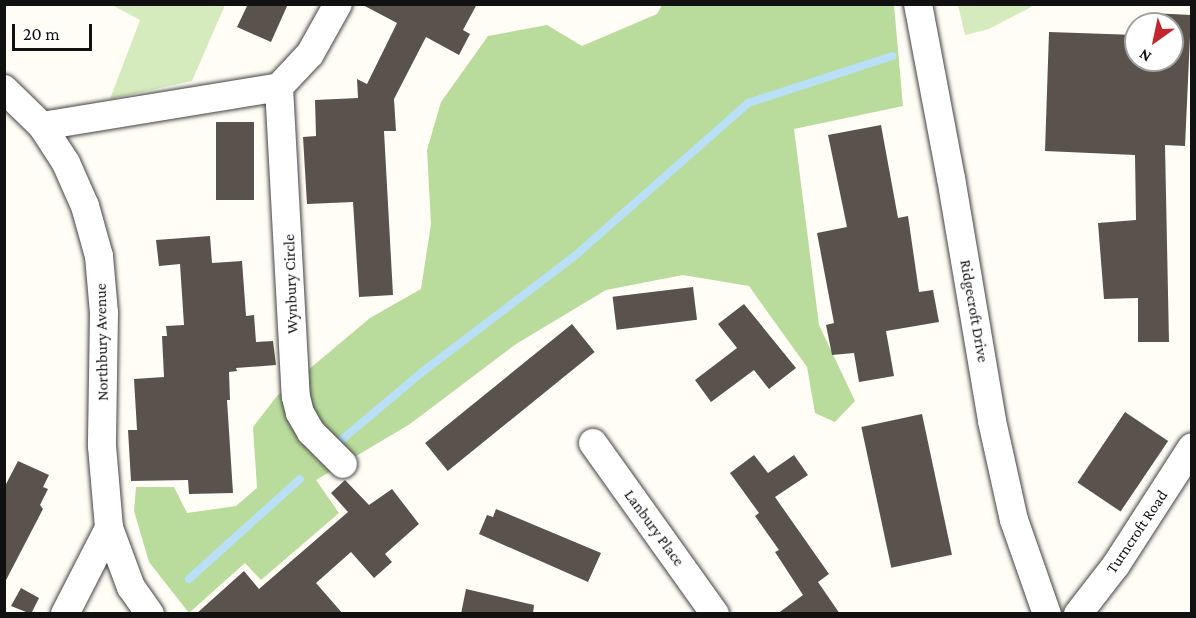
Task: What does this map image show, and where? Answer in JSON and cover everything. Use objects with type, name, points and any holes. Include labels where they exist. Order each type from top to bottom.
[{"type":"street","points":[[42,126],[279,87],[310,54],[338,4]]},
{"type":"street","name":"Ridgecroft Drive","points":[[918,4],[951,178],[992,421],[1014,520],[1047,614]]},
{"type":"street","name":"Wynbury Circle","points":[[279,87],[296,397],[300,413],[311,432],[343,464]]},
{"type":"street","name":"Northbury Avenue","points":[[6,92],[42,126],[66,163],[86,206],[99,256],[104,313],[102,446],[109,528],[131,587],[150,614]]},
{"type":"street","name":"Lanbury Place","points":[[593,443],[715,614]]},
{"type":"street","name":"Turncroft Road","points":[[1078,614],[1116,565],[1191,447]]},
{"type":"street","points":[[65,614],[109,528]]},
{"type":"green space","points":[[958,4],[1035,5],[989,29],[965,35]]},
{"type":"green space","points":[[112,5],[225,5],[192,81],[110,99],[140,20]]},
{"type":"green space","points":[[662,5],[894,5],[903,106],[794,129],[819,325],[855,401],[835,422],[815,413],[807,367],[749,286],[683,275],[606,290],[516,344],[410,424],[316,480],[339,513],[261,580],[245,563],[189,613],[149,562],[134,511],[136,487],[174,487],[187,513],[236,506],[257,488],[253,427],[277,396],[370,318],[421,289],[431,224],[427,150],[441,102],[488,36],[547,25],[582,46],[657,14]]},
{"type":"building","points":[[248,4],[288,4],[271,42],[237,27]]},
{"type":"building","points":[[361,4],[477,4],[463,30],[470,34],[459,55],[426,37],[394,99],[396,131],[384,131],[393,295],[359,297],[353,202],[307,204],[303,137],[316,136],[315,100],[358,98],[357,79],[367,84],[397,23]]},
{"type":"building","points":[[1184,15],[1191,15],[1185,146],[1165,145],[1169,342],[1138,342],[1138,298],[1104,299],[1098,223],[1136,220],[1135,155],[1045,151],[1049,32],[1124,35],[1124,72],[1184,72]]},
{"type":"building","points":[[216,122],[254,122],[254,200],[216,200]]},
{"type":"building","points":[[881,125],[898,218],[908,216],[919,292],[933,290],[939,322],[886,331],[894,376],[859,382],[854,353],[832,355],[826,325],[834,323],[817,233],[847,227],[828,135]]},
{"type":"building","points":[[210,236],[212,263],[242,261],[246,316],[254,315],[256,342],[273,341],[276,365],[236,368],[237,371],[229,372],[230,400],[227,400],[233,493],[189,494],[188,480],[131,481],[128,430],[137,430],[134,379],[164,377],[162,336],[167,336],[166,326],[184,325],[180,264],[159,266],[156,240]]},
{"type":"building","points":[[693,287],[697,320],[617,330],[613,297]]},
{"type":"building","points":[[744,304],[796,368],[769,389],[754,370],[711,402],[695,380],[737,348],[718,324]]},
{"type":"building","points":[[572,324],[595,352],[448,471],[425,443]]},
{"type":"building","points":[[1125,412],[1168,441],[1121,512],[1077,482]]},
{"type":"building","points":[[922,414],[952,555],[891,568],[861,427]]},
{"type":"building","points":[[754,455],[768,473],[794,455],[808,475],[775,497],[829,574],[818,582],[840,614],[777,614],[803,595],[775,552],[779,550],[755,516],[759,513],[730,473]]},
{"type":"building","points":[[18,461],[49,475],[43,487],[48,489],[40,505],[43,509],[4,584],[4,488]]},
{"type":"building","points":[[345,480],[369,505],[392,489],[419,524],[385,554],[392,562],[374,578],[351,552],[316,583],[343,614],[196,614],[244,571],[259,589],[348,512],[331,493]]},
{"type":"building","points":[[496,509],[601,553],[588,582],[479,534],[487,515],[493,517]]},
{"type":"building","points":[[21,588],[39,598],[31,614],[11,606]]},
{"type":"building","points":[[466,589],[534,605],[533,614],[461,614]]},
{"type":"waterway","points":[[339,442],[421,373],[577,254],[748,103],[893,56]]},
{"type":"waterway","points":[[189,579],[300,479]]}]
